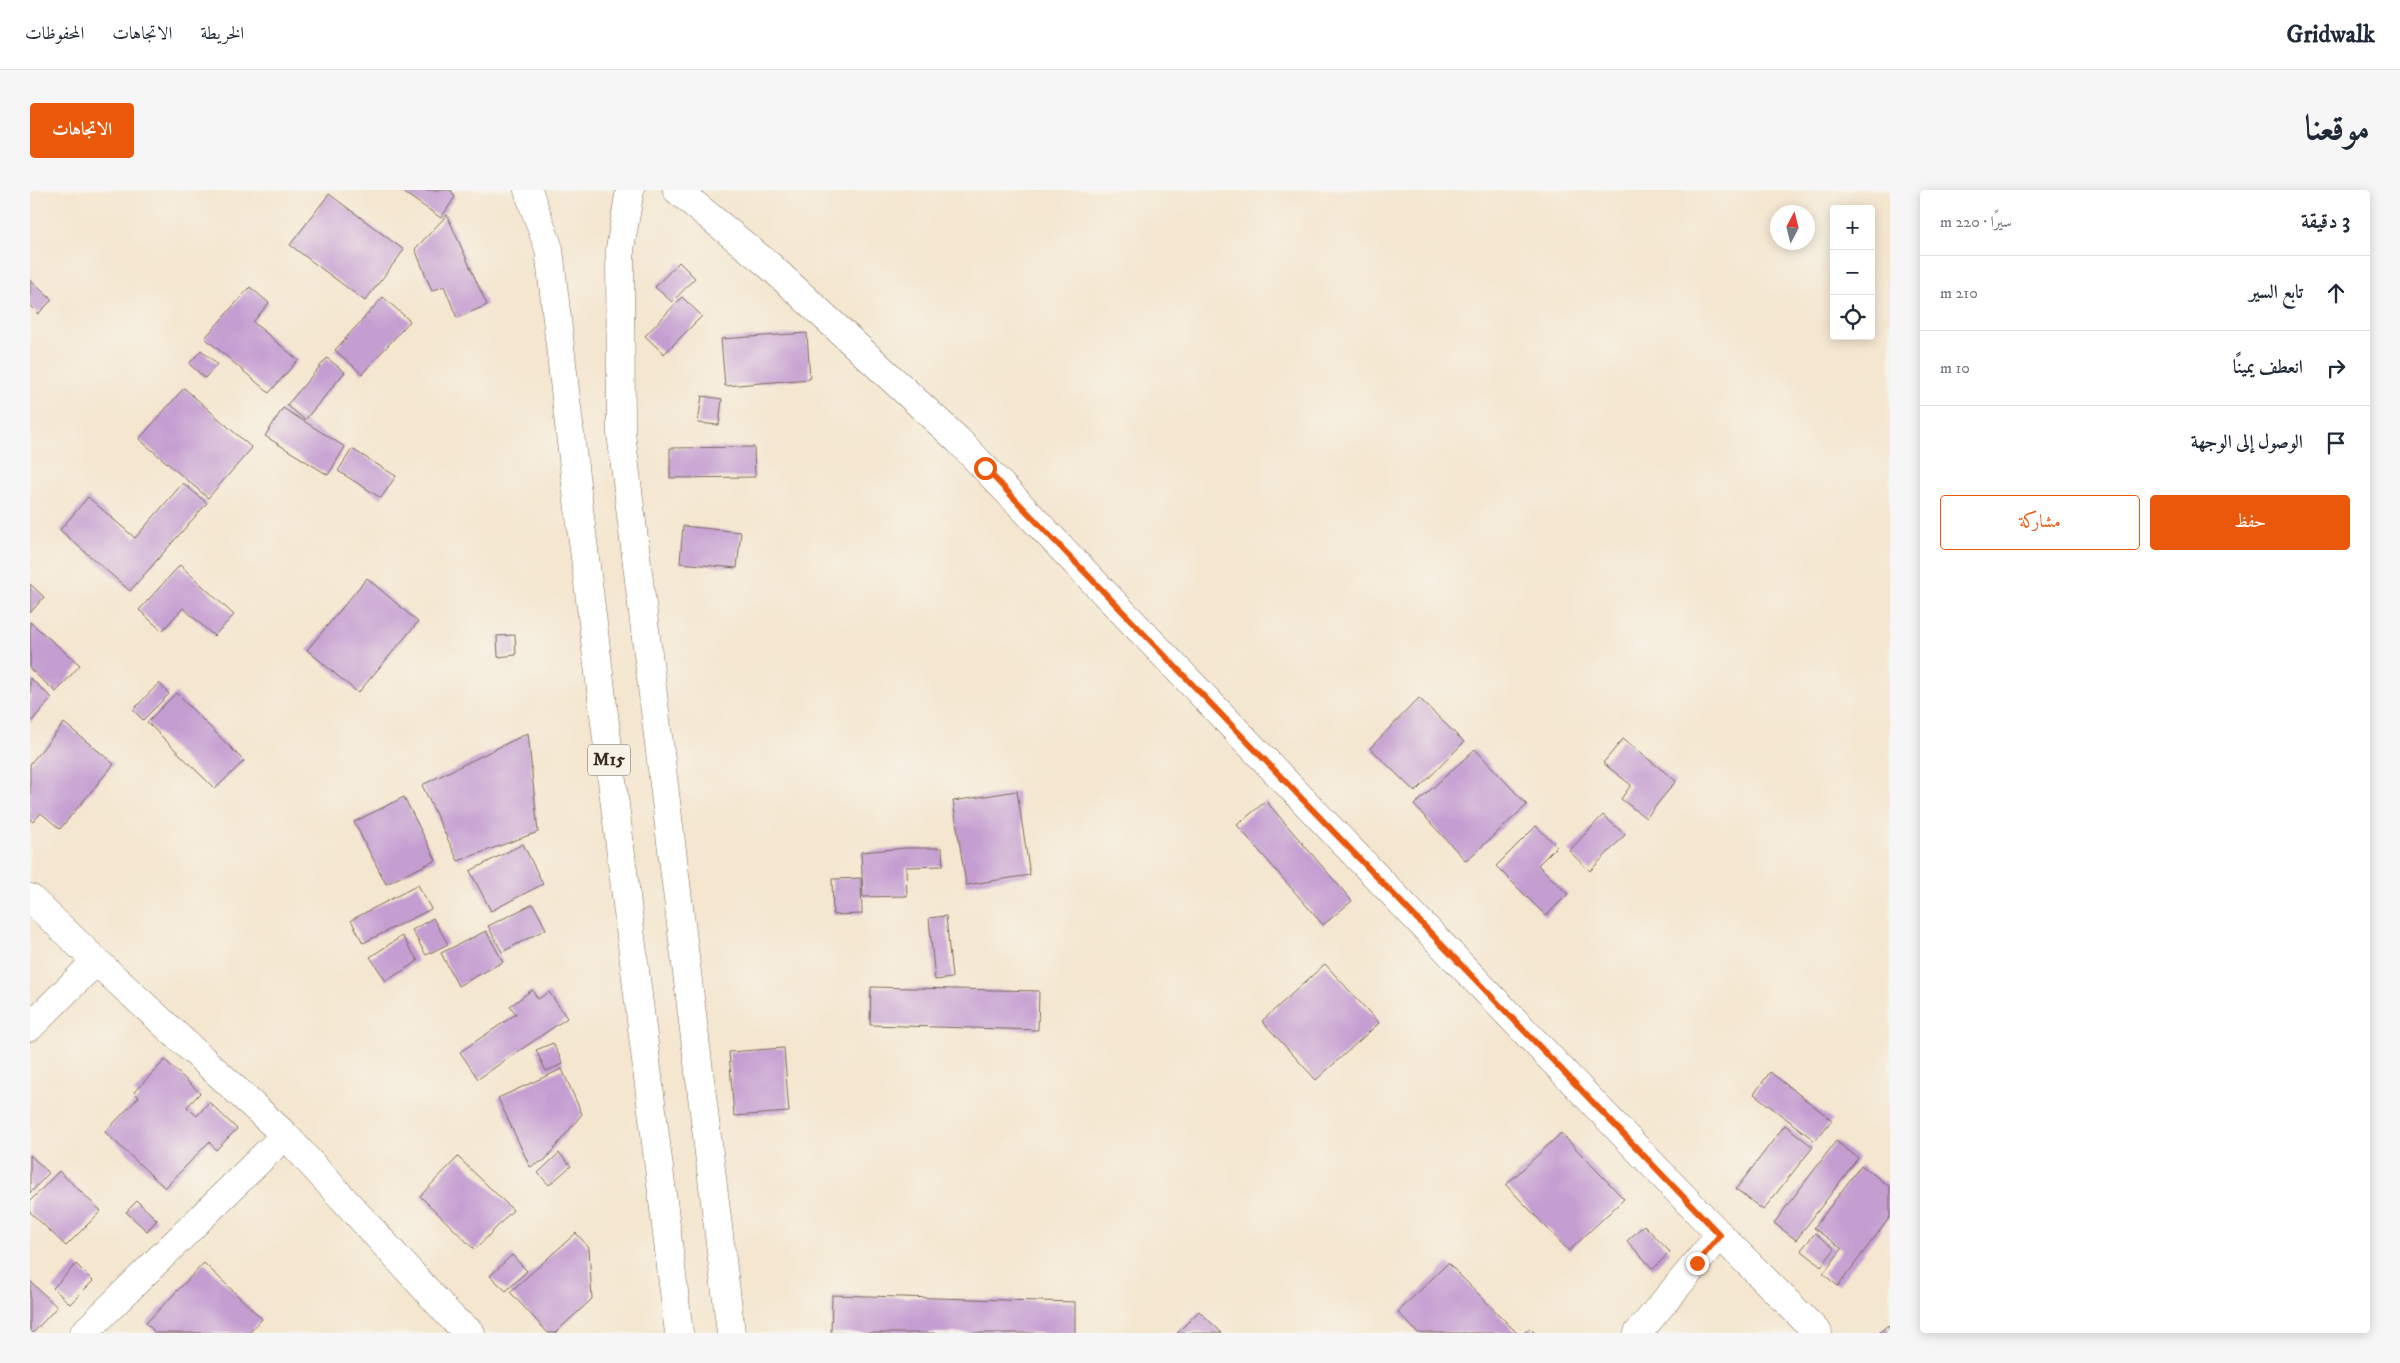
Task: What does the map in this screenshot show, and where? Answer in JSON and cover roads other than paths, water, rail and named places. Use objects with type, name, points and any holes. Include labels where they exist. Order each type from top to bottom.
[{"type":"main road","name":"M15","points":[[528,190],[549,250],[680,1333]]},
{"type":"main road","points":[[630,190],[620,249],[621,433],[731,1333]]},
{"type":"main road","points":[[676,190],[770,266],[958,440],[1720,1235],[1818,1333]]},
{"type":"main road","points":[[30,898],[285,1135],[454,1328]]},
{"type":"main road","points":[[30,1027],[96,961]]},
{"type":"main road","points":[[84,1333],[285,1135]]},
{"type":"main road","points":[[1638,1333],[1720,1235]]}]
